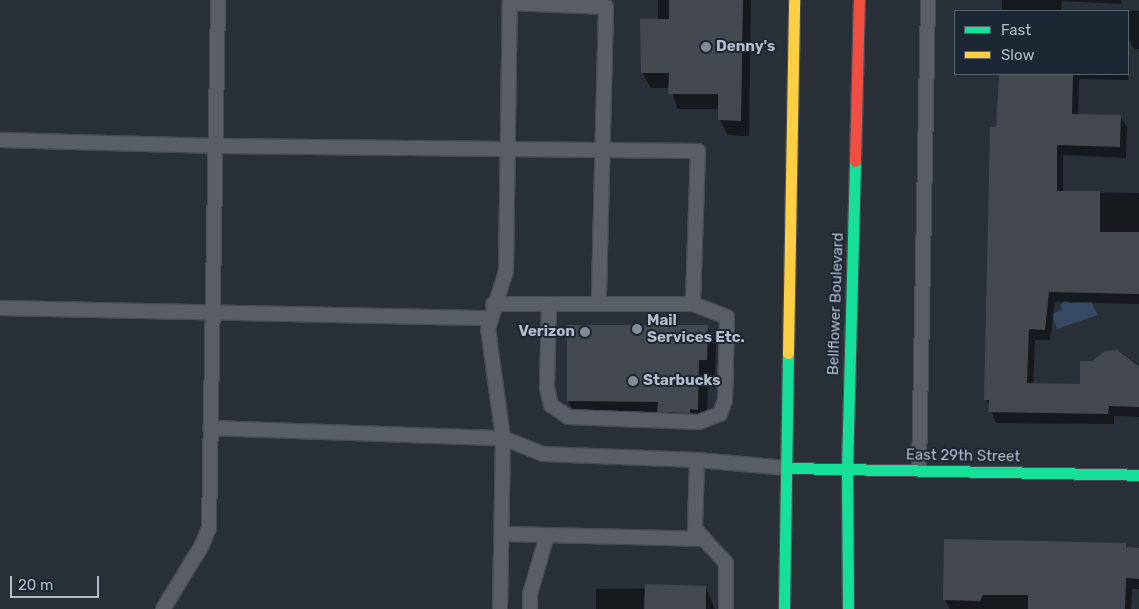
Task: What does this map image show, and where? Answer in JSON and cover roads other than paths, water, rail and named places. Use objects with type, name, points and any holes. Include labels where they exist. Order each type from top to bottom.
[{"type":"main road","points":[[784,609],[794,0]]},
{"type":"main road","name":"Bellflower Boulevard","points":[[848,609],[847,468],[859,0]]},
{"type":"main road","name":"East 29th Street","points":[[787,468],[1139,476]]},
{"type":"lane","points":[[163,609],[202,545],[208,528],[218,0]]},
{"type":"lane","points":[[919,470],[928,0]]},
{"type":"lane","points":[[500,609],[503,438],[488,329],[493,304],[506,271],[510,2],[606,7],[599,304]]},
{"type":"lane","points":[[0,140],[216,146],[698,151],[693,304]]},
{"type":"lane","points":[[493,304],[549,304],[693,304],[727,316],[725,400],[720,414],[699,422],[568,417],[551,405],[547,388],[549,304]]},
{"type":"lane","points":[[0,308],[490,318]]},
{"type":"lane","points":[[210,428],[503,438],[543,454],[697,460],[787,468]]},
{"type":"lane","points":[[697,460],[695,529],[702,539],[726,563],[726,609]]},
{"type":"lane","points":[[502,534],[702,539]]},
{"type":"lane","points":[[530,609],[530,594],[547,535]]},
{"type":"water","points":[[1065,300],[1071,303],[1091,301],[1098,315],[1057,329],[1052,314],[1062,310],[1060,305]]},
{"type":"place","name":"Denny's","points":[[706,47]]},
{"type":"place","name":"Mail Services Etc.","points":[[637,329]]},
{"type":"place","name":"Verizon","points":[[585,332]]},
{"type":"place","name":"Starbucks","points":[[633,381]]}]
